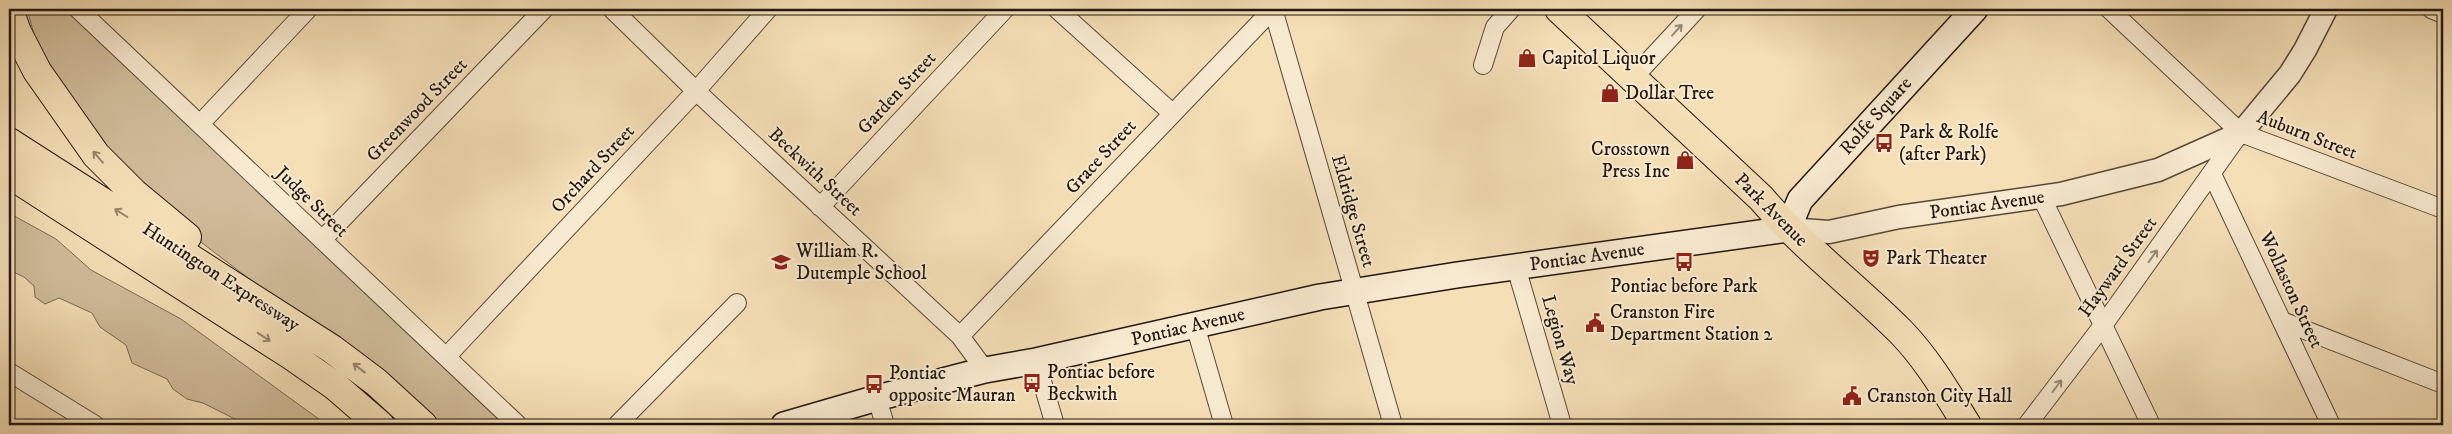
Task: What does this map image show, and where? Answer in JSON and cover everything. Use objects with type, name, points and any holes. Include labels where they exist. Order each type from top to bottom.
[{"type":"main road","points":[[23,9],[44,69],[64,111]]},
{"type":"main road","name":"Park Avenue","points":[[1559,9],[1761,198],[1788,229],[1902,334],[1941,383],[1967,425]]},
{"type":"main road","name":"Rolfe Square","points":[[1788,229],[1800,200],[1975,9]]},
{"type":"main road","points":[[9,10],[33,64],[96,155],[134,193],[310,334]]},
{"type":"main road","name":"Huntington Expressway","points":[[9,142],[310,334],[376,382],[423,425]]},
{"type":"main road","name":"Huntington Expressway","points":[[9,174],[314,371],[380,425]]},
{"type":"main road","points":[[9,197],[60,221],[223,311]]},
{"type":"main road","name":"Pontiac Avenue","points":[[784,425],[984,370],[1036,361],[1320,297],[1516,267],[1788,229]]},
{"type":"street","name":"Judge Street","points":[[78,9],[518,425]]},
{"type":"street","points":[[200,124],[308,9]]},
{"type":"street","name":"Greenwood Street","points":[[322,240],[544,9]]},
{"type":"street","name":"Beckwith Street","points":[[612,9],[696,91],[960,336],[984,370]]},
{"type":"street","name":"Orchard Street","points":[[446,356],[696,91],[768,9]]},
{"type":"street","name":"Garden Street","points":[[820,207],[1005,9]]},
{"type":"street","points":[[1057,9],[1172,113]]},
{"type":"street","name":"Grace Street","points":[[960,336],[1273,9]]},
{"type":"street","name":"Eldridge Street","points":[[1273,9],[1393,425]]},
{"type":"street","points":[[1484,65],[1495,27],[1511,9]]},
{"type":"street","points":[[1634,78],[1696,9]]},
{"type":"street","name":"Auburn Street","points":[[2109,9],[2241,133],[2443,209]]},
{"type":"street","name":"Pontiac Avenue","points":[[1788,229],[1829,232],[1899,217],[2042,198],[2158,170],[2241,133],[2290,74],[2306,50],[2326,9]]},
{"type":"street","points":[[2431,9],[2443,14]]},
{"type":"street","name":"Hayward Street","points":[[2027,425],[2104,324],[2241,133]]},
{"type":"street","name":"Wollaston Street","points":[[2212,174],[2331,425]]},
{"type":"street","points":[[2042,198],[2151,425]]},
{"type":"street","name":"Legion Way","points":[[1516,267],[1562,425]]},
{"type":"street","points":[[617,425],[736,303]]},
{"type":"street","points":[[2282,321],[2443,384]]},
{"type":"street","points":[[1195,325],[1224,425]]},
{"type":"street","points":[[1036,361],[1055,425]]},
{"type":"street","points":[[9,372],[94,425]]},
{"type":"street","points":[[877,398],[885,425]]},
{"type":"shaded area","points":[[27,9],[76,9],[517,425],[439,425],[411,397],[269,294],[151,204],[95,150],[37,45]]},
{"type":"shaded area","points":[[9,213],[56,239],[91,270],[181,319],[327,425],[247,425],[203,403],[187,399],[173,389],[167,379],[132,363],[126,345],[100,327],[92,313],[59,298],[45,304],[35,297],[34,286],[24,277],[9,270]]},
{"type":"place","name":"Capitol Liquor","points":[[1527,58]]},
{"type":"place","name":"Dollar Tree","points":[[1610,93]]},
{"type":"place","name":"Park & Rolfe (after Park)","points":[[1884,143]]},
{"type":"place","name":"Crosstown Press Inc","points":[[1685,160]]},
{"type":"place","name":"Park Theater","points":[[1871,258]]},
{"type":"place","name":"William R. Dutemple School","points":[[781,262]]},
{"type":"place","name":"Pontiac before Park","points":[[1684,262]]},
{"type":"place","name":"Cranston Fire Department Station 2","points":[[1595,323]]},
{"type":"place","name":"Pontiac before Beckwith","points":[[1032,383]]},
{"type":"place","name":"Pontiac opposite Mauran","points":[[874,384]]},
{"type":"place","name":"Cranston City Hall","points":[[1852,396]]}]
